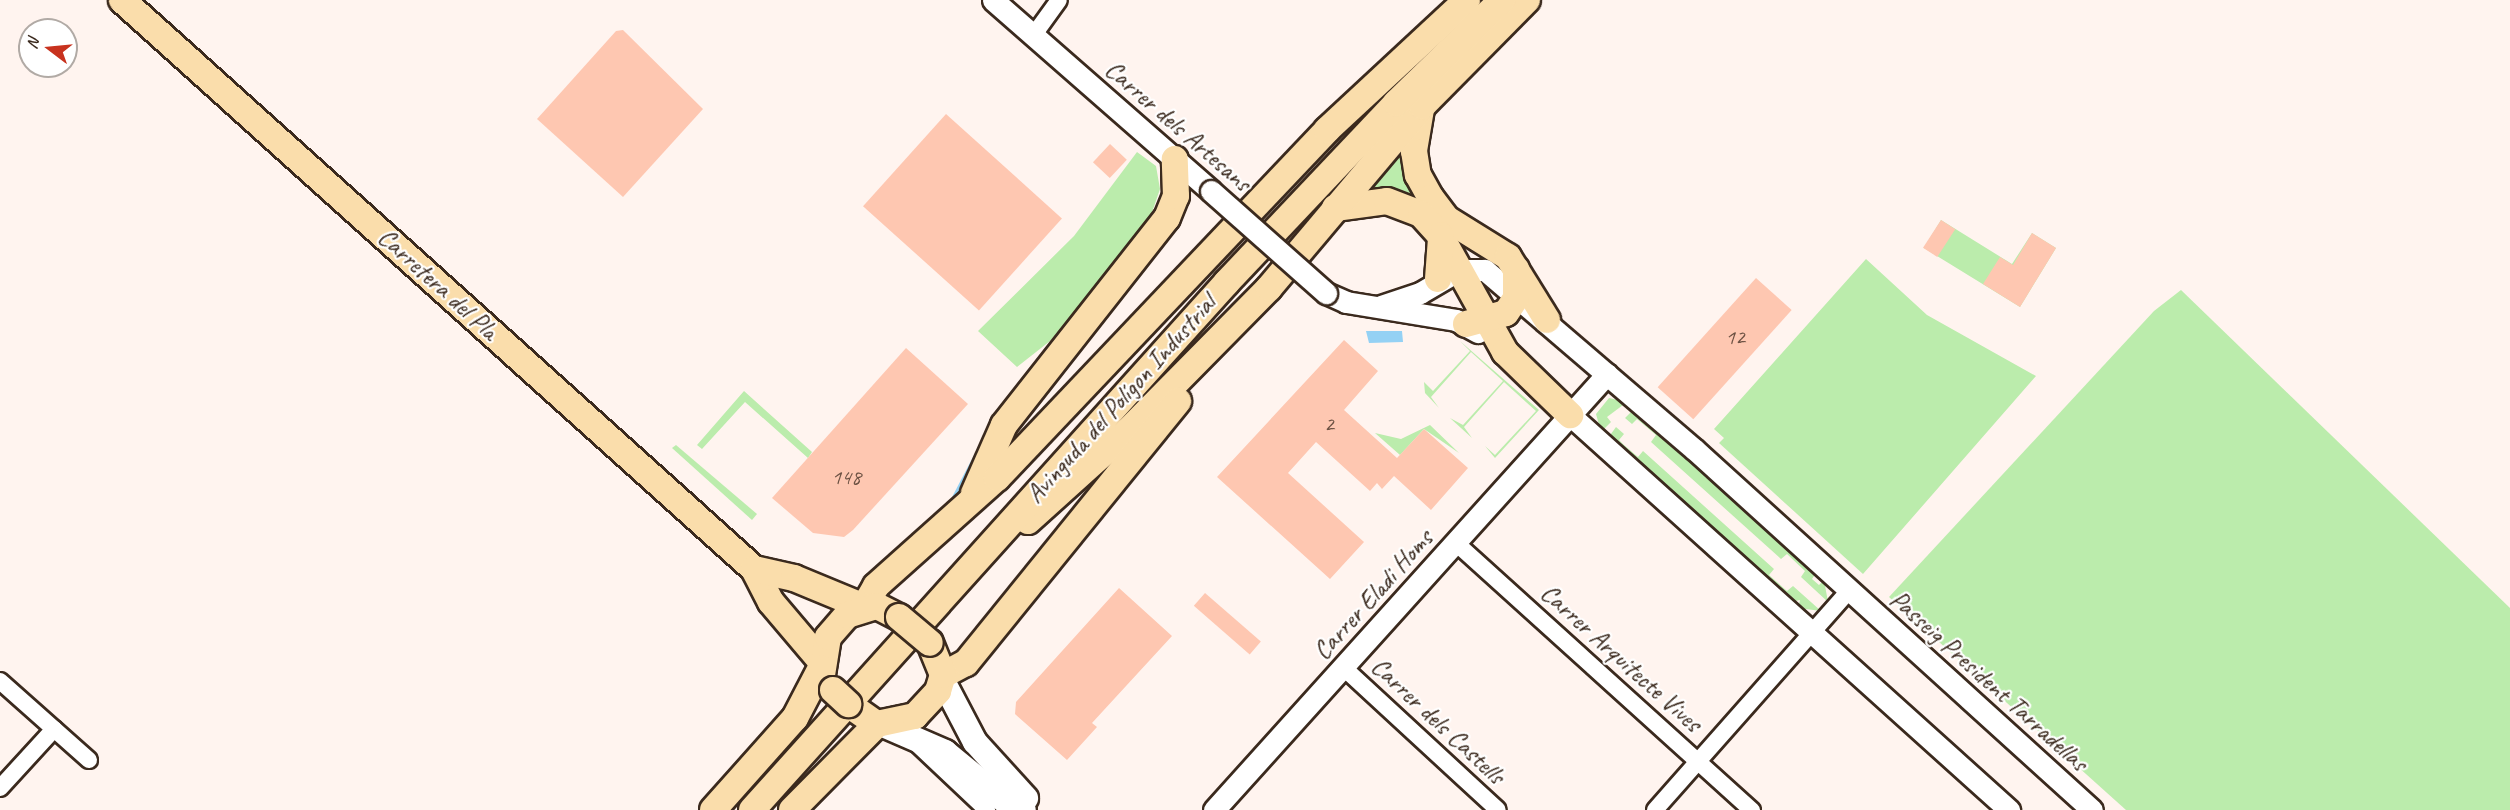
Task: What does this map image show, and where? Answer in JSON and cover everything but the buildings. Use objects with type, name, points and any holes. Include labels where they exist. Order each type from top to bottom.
[{"type":"main road","name":"Carretera del Pla","points":[[122,0],[754,569]]},
{"type":"main road","points":[[713,810],[795,718],[825,673],[835,627],[864,607],[876,586],[926,546],[973,496],[997,478],[1327,130],[1467,0]]},
{"type":"main road","name":"Avinguda del Polígon Industrial","points":[[752,810],[995,538],[1318,185],[1502,0]]},
{"type":"main road","points":[[995,538],[1036,517],[1207,351],[1335,208],[1422,106],[1527,0]]},
{"type":"main road","points":[[1422,106],[1414,151],[1418,175],[1431,198],[1447,219],[1508,257],[1547,320]]},
{"type":"main road","points":[[973,496],[1004,425],[1167,218],[1176,196],[1175,159]]},
{"type":"main road","points":[[1335,208],[1364,201],[1408,206],[1440,235],[1448,275],[1479,322],[1504,352],[1570,415]]},
{"type":"main road","points":[[1479,322],[1506,313],[1516,298],[1516,269]]},
{"type":"main road","points":[[792,810],[874,722],[915,716],[942,677],[966,663],[1206,366],[1207,351]]},
{"type":"main road","points":[[754,569],[794,578],[864,607],[882,607],[899,617],[930,643],[942,677],[975,742],[1025,805]]},
{"type":"main road","points":[[754,569],[771,602],[825,673],[874,722],[945,752],[1007,803],[1025,805]]},
{"type":"street","name":"Carrer dels Artesans","points":[[993,0],[1326,293],[1381,306]]},
{"type":"street","points":[[1033,36],[1059,0]]},
{"type":"street","name":"Passeig President Tarradellas","points":[[1448,275],[1485,270],[1516,298],[1547,320],[2092,810]]},
{"type":"street","points":[[1381,306],[1420,293],[1448,275]]},
{"type":"street","points":[[1381,306],[1479,322]]},
{"type":"street","name":"Carrer Eladi Homs","points":[[1214,810],[1607,374]]},
{"type":"street","points":[[1570,415],[2009,810]]},
{"type":"street","name":"Carrer Arquitecte Vives","points":[[1456,543],[1752,810]]},
{"type":"street","name":"Passeig President Tarradellas","points":[[1655,810],[1849,591]]},
{"type":"street","name":"Carrer dels Castells","points":[[1344,668],[1498,810]]},
{"type":"street","points":[[0,681],[89,760]]},
{"type":"street","points":[[0,788],[54,729]]},
{"type":"street","points":[[910,738],[987,810]]},
{"type":"green space","points":[[1405,137],[1419,202],[1360,192]]},
{"type":"green space","points":[[1137,152],[1156,166],[1160,189],[1146,230],[1050,341],[1017,367],[978,331],[1074,236]]},
{"type":"green space","points":[[1941,220],[2012,264],[2032,233],[2056,248],[2020,307],[1924,248]]},
{"type":"green space","points":[[1866,259],[1927,315],[2036,376],[1863,574],[1719,443],[1724,438],[1714,429]]},
{"type":"green space","points":[[2181,290],[2510,608],[2510,810],[2126,810],[1889,597],[2154,311]]},
{"type":"green space","points":[[1460,341],[1539,410],[1495,458],[1485,446],[1495,455],[1536,411],[1504,382],[1464,427],[1472,438],[1450,418],[1463,425],[1503,381],[1471,352],[1431,397],[1439,408],[1425,393],[1424,382],[1433,391],[1470,351]]},
{"type":"green space","points":[[744,391],[812,452],[808,458],[745,402],[702,449],[697,445]]},
{"type":"green space","points":[[1609,398],[1627,402],[1607,417],[1611,422],[1601,432],[1596,414]]},
{"type":"green space","points":[[1634,409],[1816,573],[1812,579],[1819,585],[1824,580],[1828,602],[1801,577],[1805,571],[1787,554],[1781,559],[1651,442],[1656,435],[1637,419],[1632,424],[1625,418]]},
{"type":"green space","points":[[1430,425],[1459,453],[1424,429],[1400,455],[1375,433],[1401,439]]},
{"type":"green space","points":[[1616,427],[1624,434],[1619,440],[1624,445],[1638,457],[1643,451],[1774,569],[1769,575],[1787,591],[1793,586],[1821,611],[1798,608],[1800,600],[1791,602],[1608,438]]},
{"type":"green space","points":[[676,445],[757,514],[752,520],[672,448]]},
{"type":"water","points":[[1366,331],[1402,331],[1403,342],[1369,343]]},
{"type":"waterway","points":[[950,505],[997,415]]}]
